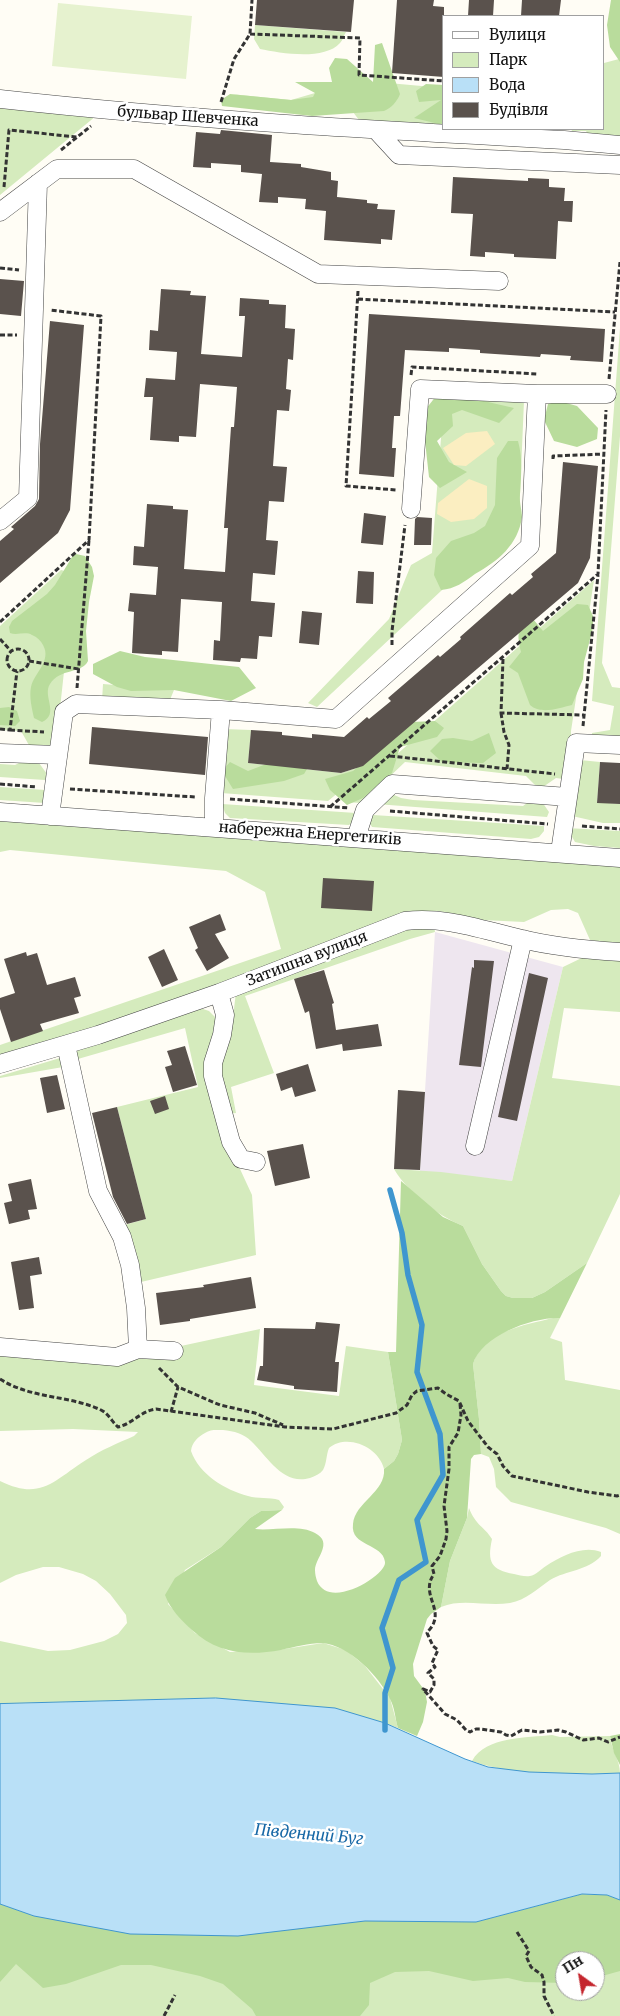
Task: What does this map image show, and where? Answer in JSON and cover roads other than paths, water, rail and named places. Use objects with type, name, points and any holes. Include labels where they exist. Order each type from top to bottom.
[{"type":"street","name":"бульвар Шевченка","points":[[0,99],[109,111],[219,120],[564,140],[620,145]]},
{"type":"street","points":[[376,130],[399,155],[620,165]]},
{"type":"street","points":[[0,212],[57,169],[134,170],[318,274],[499,281]]},
{"type":"street","points":[[0,521],[28,498],[38,182]]},
{"type":"street","points":[[405,507],[420,389],[537,394],[608,386]]},
{"type":"street","points":[[50,816],[62,789],[58,755],[64,712],[76,704],[221,710],[336,719],[530,546],[537,394]]},
{"type":"street","points":[[214,827],[214,798],[221,710]]},
{"type":"street","points":[[560,852],[576,743],[620,745]]},
{"type":"street","points":[[0,753],[58,755]]},
{"type":"street","points":[[356,838],[365,810],[392,784],[568,797]]},
{"type":"street","name":"набережна Енергетиків","points":[[0,812],[560,852],[620,858]]},
{"type":"street","name":"Затишна вулиця","points":[[0,1064],[66,1045],[219,993],[405,921],[442,920],[578,950],[620,952]]},
{"type":"street","points":[[475,1146],[523,939]]},
{"type":"street","points":[[219,993],[225,1015],[222,1035],[213,1063],[213,1076],[231,1142],[242,1159],[256,1162]]},
{"type":"street","points":[[66,1045],[98,1190],[122,1237],[130,1265],[136,1308],[138,1349]]},
{"type":"street","points":[[0,1347],[117,1357],[138,1349],[174,1351]]},
{"type":"water","name":"Південний Буг","points":[[216,1698],[335,1708],[385,1723],[465,1759],[488,1767],[529,1772],[620,1773],[620,1900],[607,1895],[582,1894],[476,1922],[365,1921],[238,1936],[130,1934],[34,1916],[0,1904],[0,1704]]},
{"type":"waterway","points":[[385,1730],[385,1693],[393,1668],[382,1628],[399,1580],[426,1562],[417,1520],[443,1475],[440,1434],[417,1372],[422,1325],[408,1275],[402,1233],[390,1190]]}]
